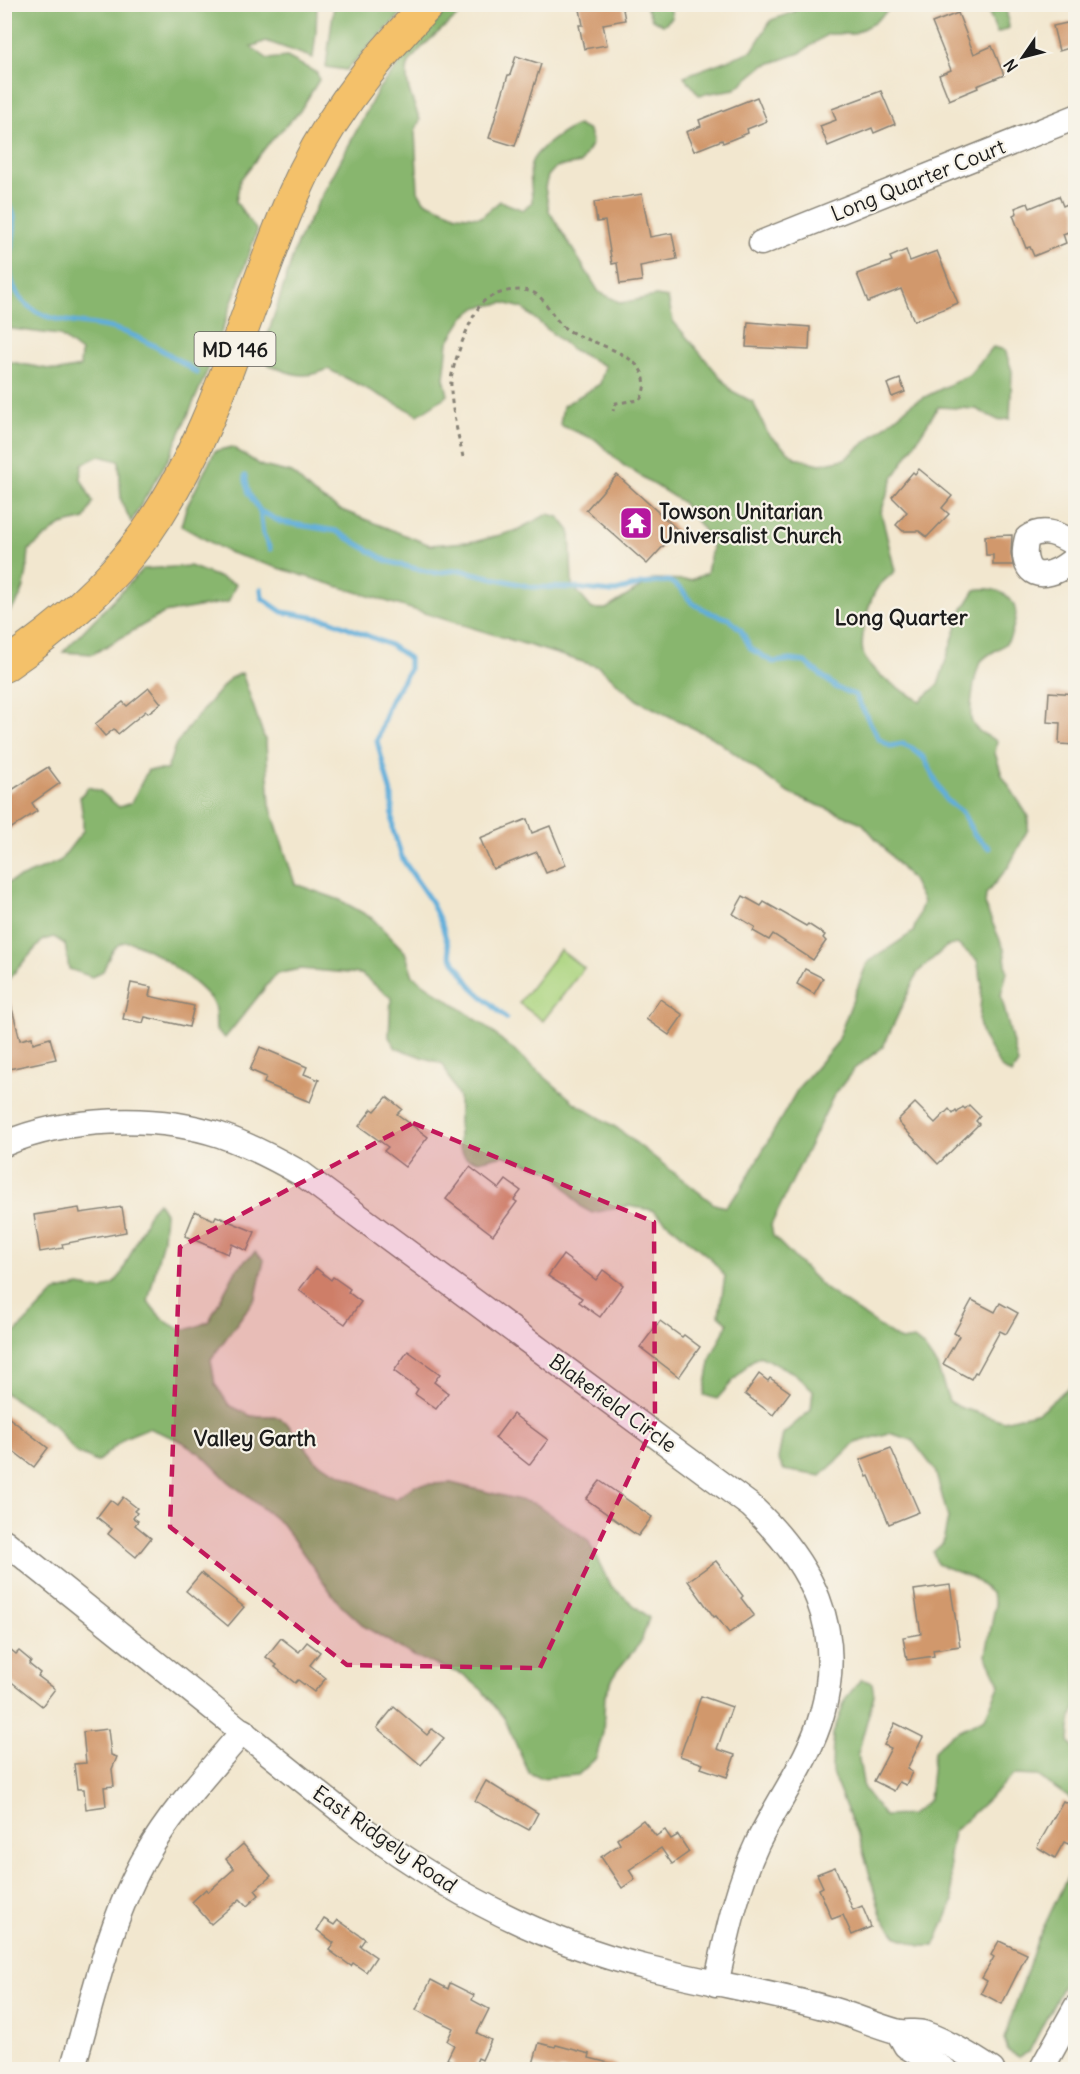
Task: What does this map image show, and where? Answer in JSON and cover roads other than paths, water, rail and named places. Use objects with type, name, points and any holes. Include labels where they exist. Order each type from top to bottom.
[{"type":"main road","name":"MD 146","points":[[4,666],[42,640],[83,606],[117,570],[146,532],[200,441],[293,194],[327,133],[369,70],[429,4]]},
{"type":"street","name":"Long Quarter Court","points":[[761,243],[1076,117]]},
{"type":"street","points":[[1076,545],[1059,534],[1035,532],[1027,538],[1024,549],[1025,563],[1031,570],[1041,574],[1060,570],[1076,558]]},
{"type":"street","name":"Blakefield Circle","points":[[4,1144],[68,1126],[120,1121],[170,1124],[218,1134],[266,1153],[302,1174],[703,1470],[751,1506],[779,1533],[801,1563],[817,1594],[826,1628],[830,1659],[827,1688],[822,1714],[811,1743],[747,1869],[732,1910],[716,1984]]},
{"type":"street","name":"East Ridgely Road","points":[[4,1541],[333,1805],[391,1849],[479,1903],[542,1933],[593,1952],[644,1967],[826,2008],[898,2032],[922,2032],[969,2055],[992,2070]]},
{"type":"street","points":[[72,2070],[108,1949],[128,1892],[147,1853],[177,1811],[243,1731]]},
{"type":"street","points":[[1041,2070],[1076,2007]]},
{"type":"street","name":"East Ridgely Road","points":[[898,2032],[906,2046],[945,2070]]},
{"type":"waterway","points":[[4,198],[12,210],[14,219],[10,270],[16,291],[25,303],[47,317],[102,326],[137,337],[197,373]]},
{"type":"waterway","points":[[245,476],[249,494],[260,511],[281,522],[336,531],[387,561],[413,568],[434,573],[460,570],[532,587],[612,592],[642,584],[669,581],[681,589],[692,603],[729,619],[741,630],[751,649],[773,662],[791,660],[805,662],[837,688],[855,695],[879,739],[890,746],[903,744],[924,758],[946,800],[962,812],[974,834],[989,848]]},
{"type":"waterway","points":[[260,511],[263,534],[270,549]]},
{"type":"waterway","points":[[261,589],[262,598],[282,612],[330,620],[390,645],[409,658],[409,670],[389,703],[377,741],[392,797],[393,830],[403,860],[430,900],[442,925],[451,956],[472,987],[506,1018]]},
{"type":"place","name":"Towson Unitarian Universalist Church","points":[[636,523]]},
{"type":"district","name":"Long Quarter","points":[[901,617]]},
{"type":"district","name":"Valley Garth","points":[[255,1438]]}]
